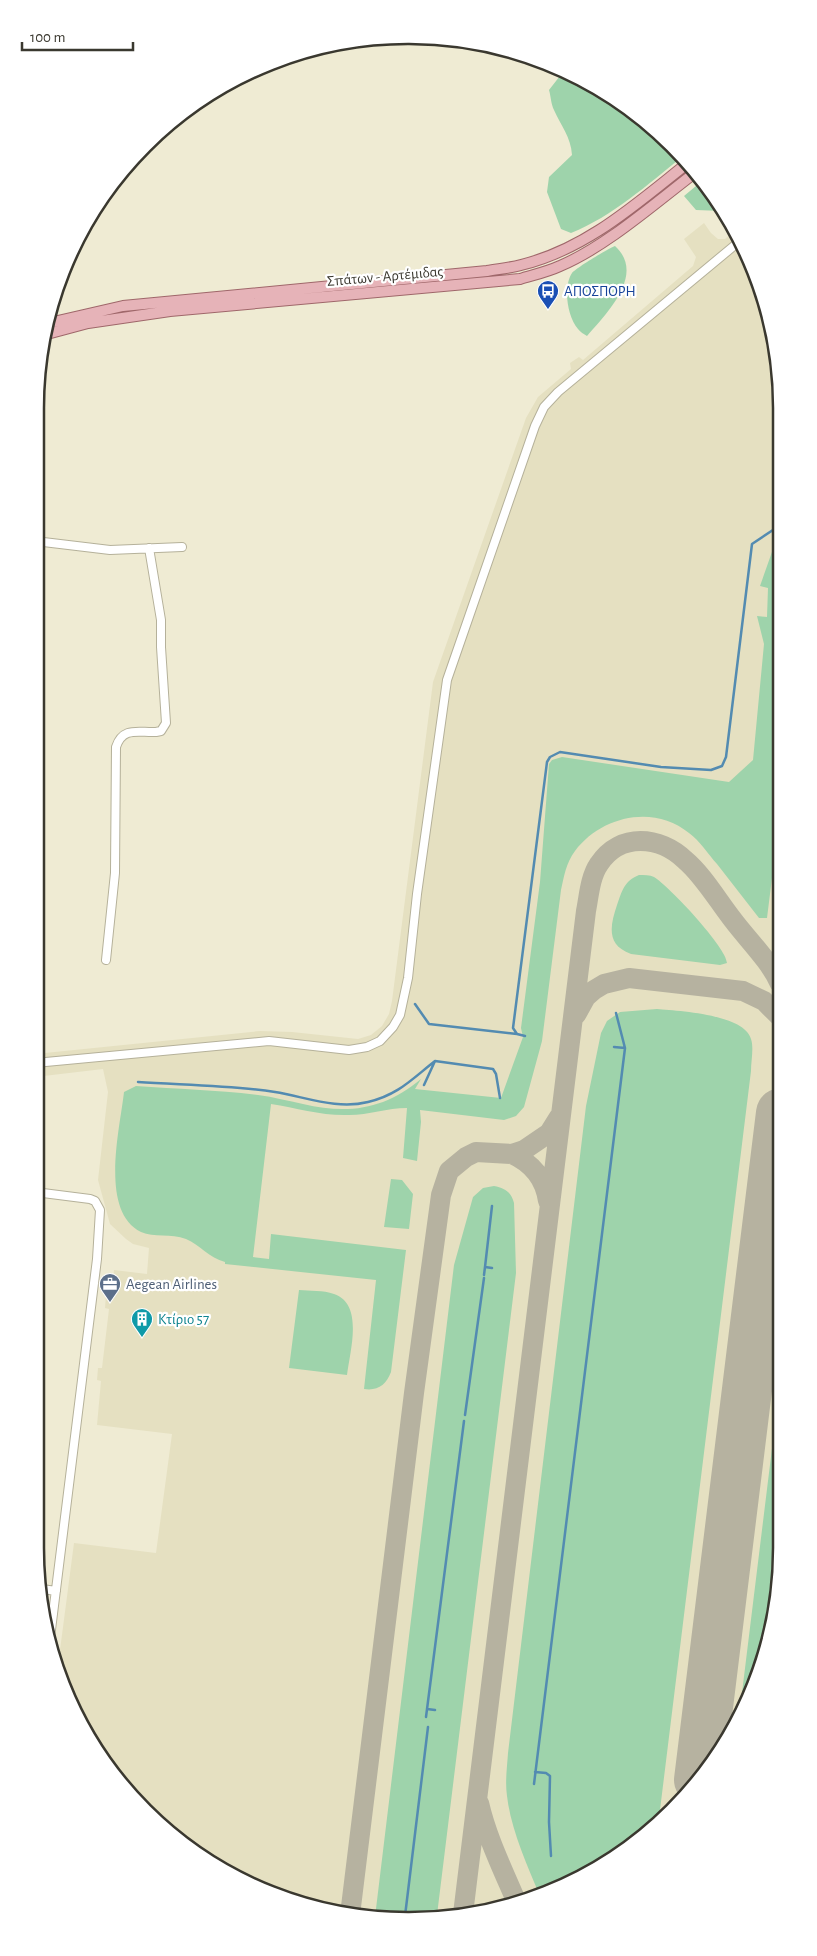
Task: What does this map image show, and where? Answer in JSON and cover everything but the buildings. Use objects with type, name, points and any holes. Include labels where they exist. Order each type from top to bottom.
[{"type":"main road","name":"Σπάτων - Αρτέμιδας","points":[[54,322],[123,306],[487,271],[521,265],[559,252],[597,232],[614,221],[682,167]]},
{"type":"main road","name":"Σπάτων - Αρτέμιδας","points":[[52,333],[88,323],[153,313],[520,278],[559,267],[587,252],[690,176]]},
{"type":"street","points":[[44,1062],[269,1041],[349,1050],[373,1044],[385,1037],[394,1028],[402,1008],[408,978],[417,894],[447,680],[539,415],[558,392],[735,245]]},
{"type":"street","points":[[44,542],[110,550],[182,547]]},
{"type":"street","points":[[106,960],[115,873],[116,747],[121,736],[128,732],[161,731],[166,723],[161,620],[149,548]]},
{"type":"street","points":[[44,1193],[90,1199],[94,1201],[100,1210],[97,1259],[52,1623]]},
{"type":"street","points":[[47,1590],[56,1591]]},
{"type":"street","points":[[49,1605],[54,1606]]},
{"type":"shaded area","points":[[704,223],[718,239],[725,239],[729,235],[754,291],[761,314],[770,361],[772,385],[773,1548],[770,1595],[766,1619],[754,1665],[736,1709],[712,1750],[683,1788],[649,1822],[611,1851],[570,1875],[526,1893],[480,1905],[456,1909],[408,1912],[361,1909],[337,1905],[291,1893],[247,1875],[206,1851],[168,1822],[134,1788],[105,1750],[81,1709],[63,1665],[60,1654],[74,1543],[156,1553],[172,1434],[97,1425],[101,1381],[97,1380],[98,1368],[102,1368],[109,1309],[105,1308],[106,1295],[111,1295],[114,1270],[147,1274],[149,1248],[133,1244],[110,1224],[98,1180],[108,1092],[103,1069],[44,1076],[44,1053],[260,1031],[292,1032],[358,1039],[371,1035],[382,1026],[389,1014],[392,1001],[433,682],[526,418],[538,397],[571,369],[570,363],[579,357],[583,360],[693,266],[696,257],[684,239]]},
{"type":"green space","points":[[559,77],[570,81],[631,119],[676,161],[643,189],[601,218],[571,233],[561,229],[547,192],[549,177],[572,155],[568,137],[553,108],[549,90]]},
{"type":"green space","points":[[697,185],[715,211],[696,210],[684,196]]},
{"type":"green space","points":[[615,246],[624,257],[627,269],[625,281],[613,305],[587,336],[579,330],[571,317],[567,293],[569,279],[572,273],[580,267]]},
{"type":"green space","points":[[773,549],[773,870],[767,918],[759,918],[693,836],[675,824],[660,819],[644,817],[613,822],[599,829],[586,839],[569,860],[561,890],[542,1041],[524,1107],[516,1116],[504,1120],[420,1110],[421,1122],[417,1161],[403,1158],[407,1108],[356,1115],[339,1115],[271,1104],[253,1257],[269,1259],[271,1234],[406,1250],[391,1372],[384,1384],[373,1389],[364,1389],[376,1280],[225,1264],[225,1262],[214,1258],[186,1239],[146,1234],[128,1221],[120,1206],[116,1188],[115,1168],[124,1092],[136,1086],[243,1093],[336,1109],[366,1107],[380,1103],[394,1097],[421,1079],[415,1089],[501,1098],[523,1037],[521,1028],[540,882],[549,764],[552,760],[562,757],[729,782],[753,760],[764,644],[757,616],[767,617],[768,588],[760,586]]},
{"type":"green space","points":[[639,875],[654,877],[672,892],[718,944],[727,963],[720,965],[631,954],[617,946],[612,934],[612,927],[620,895],[630,880]]},
{"type":"green space","points":[[657,1009],[709,1015],[736,1024],[746,1031],[751,1039],[751,1071],[660,1811],[631,1837],[611,1851],[570,1875],[537,1889],[520,1847],[509,1809],[506,1785],[508,1753],[586,1106],[601,1033],[607,1021],[620,1012]]},
{"type":"green space","points":[[391,1179],[402,1180],[413,1194],[409,1229],[384,1227]]},
{"type":"green space","points":[[494,1186],[501,1188],[507,1191],[514,1203],[516,1273],[438,1911],[408,1912],[376,1910],[454,1265],[473,1197],[483,1188]]},
{"type":"green space","points":[[299,1290],[321,1291],[334,1294],[343,1299],[349,1308],[353,1329],[347,1375],[289,1368]]},
{"type":"green space","points":[[773,1440],[773,1548],[770,1595],[761,1642],[742,1695]]},
{"type":"waterway","points":[[525,1036],[517,1034],[513,1028],[547,762],[550,757],[560,752],[661,767],[711,770],[722,766],[726,757],[752,544],[773,530]]},
{"type":"waterway","points":[[415,1004],[429,1024],[517,1034]]},
{"type":"waterway","points":[[534,1784],[625,1048],[616,1013]]},
{"type":"waterway","points":[[614,1047],[625,1048]]},
{"type":"waterway","points":[[138,1082],[241,1088],[275,1092],[345,1105],[368,1102],[388,1095],[412,1080],[435,1061]]},
{"type":"waterway","points":[[424,1085],[435,1061],[493,1069],[496,1074],[500,1098]]},
{"type":"waterway","points":[[485,1267],[492,1206]]},
{"type":"waterway","points":[[484,1275],[485,1267],[492,1268]]},
{"type":"waterway","points":[[465,1415],[484,1278]]},
{"type":"waterway","points":[[426,1717],[464,1421]]},
{"type":"waterway","points":[[427,1709],[435,1710]]},
{"type":"waterway","points":[[406,1912],[428,1727]]},
{"type":"waterway","points":[[535,1772],[546,1773],[550,1776],[549,1822],[551,1856]]},
{"type":"taxiway","points":[[464,1908],[586,911],[596,869],[608,854],[618,846],[629,842],[652,842],[675,852],[692,866],[773,971]]},
{"type":"taxiway","points":[[576,1015],[586,997],[594,990],[604,984],[629,978],[743,991],[764,1001],[773,1010]]},
{"type":"taxiway","points":[[351,1907],[414,1393],[441,1195],[449,1171],[466,1157],[476,1152],[512,1154],[524,1150],[549,1133],[559,1117]]},
{"type":"taxiway","points":[[512,1154],[526,1162],[541,1179],[548,1201]]},
{"type":"taxiway","points":[[479,1803],[491,1841],[514,1897]]},
{"type":"runway","points":[[701,1766],[773,1178]]},
{"type":"place","name":"ΑΠΟΣΠΟΡΗ","points":[[548,310]]},
{"type":"place","name":"Aegean Airlines","points":[[110,1303]]},
{"type":"place","name":"Κτίριο 57","points":[[142,1338]]}]
